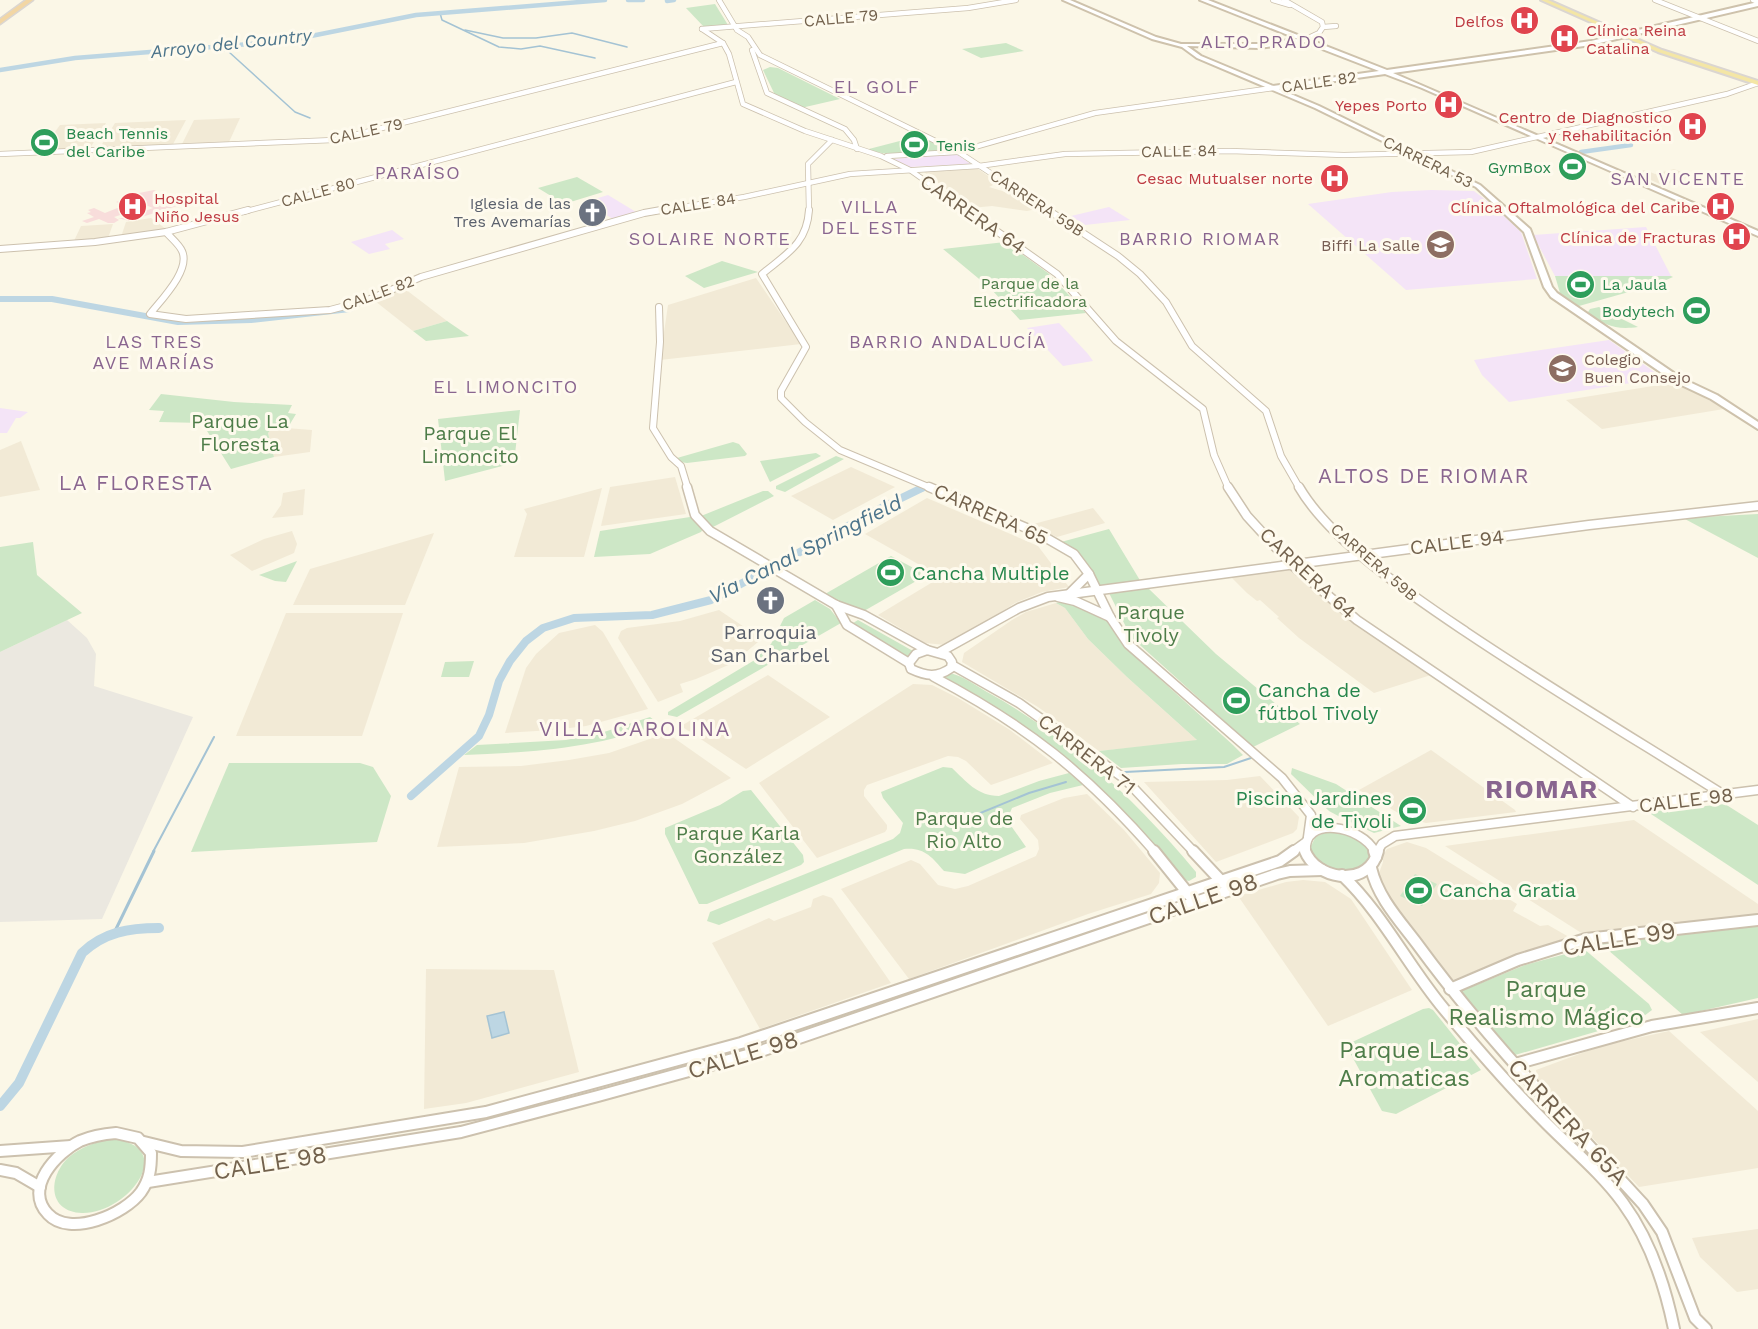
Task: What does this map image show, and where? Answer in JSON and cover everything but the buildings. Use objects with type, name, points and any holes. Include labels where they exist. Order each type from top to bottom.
[{"type":"highway","points":[[0,15],[21,0]]},
{"type":"highway","points":[[0,22],[30,0]]},
{"type":"main road","name":"CARRERA 53","points":[[1066,0],[1149,36],[1188,48],[1199,57],[1273,88],[1478,186],[1527,231],[1548,287],[1554,295],[1678,380],[1714,397],[1758,426]]},
{"type":"main road","points":[[1203,0],[1387,72],[1539,137],[1758,236]]},
{"type":"main road","points":[[1544,0],[1689,59],[1758,82]]},
{"type":"main road","points":[[1550,0],[1629,35]]},
{"type":"main road","name":"CALLE 82","points":[[1273,88],[1544,50],[1629,35],[1701,19],[1758,3]]},
{"type":"main road","points":[[1174,43],[1242,47],[1304,40]]},
{"type":"street","name":"CARRERA 59B","points":[[717,0],[733,27],[758,53],[780,66],[957,152],[1078,229],[1134,269],[1171,309],[1183,335],[1192,346],[1266,411],[1281,456],[1302,492],[1331,526],[1362,555],[1418,600],[1507,659],[1724,795]]},
{"type":"street","name":"CALLE 79","points":[[723,43],[702,29],[968,8],[1016,0]]},
{"type":"street","points":[[1273,0],[1285,2],[1320,19],[1323,27]]},
{"type":"street","points":[[1654,0],[1758,41]]},
{"type":"street","points":[[1753,0],[1758,3]]},
{"type":"street","points":[[1285,2],[1296,7]]},
{"type":"street","points":[[1323,27],[1336,26]]},
{"type":"street","points":[[1304,40],[1319,33],[1323,27]]},
{"type":"street","name":"CALLE 79","points":[[0,154],[334,140],[723,43]]},
{"type":"street","points":[[723,43],[729,54],[736,82]]},
{"type":"street","name":"CARRERA 59B","points":[[751,44],[764,68],[767,93],[845,129],[854,140],[857,149]]},
{"type":"street","points":[[764,68],[780,66]]},
{"type":"street","name":"CARRERA 64","points":[[736,82],[743,104],[805,131],[881,156],[910,170],[1057,274],[1116,341],[1198,404],[1206,415],[1214,455],[1230,492],[1247,516],[1291,564],[1357,620],[1633,807]]},
{"type":"street","name":"CALLE 80","points":[[0,249],[95,242],[166,232],[736,82]]},
{"type":"street","name":"CALLE 84","points":[[599,225],[644,213],[744,197],[850,174],[979,166],[1100,152],[1230,151],[1329,155],[1471,152],[1726,94],[1758,82]]},
{"type":"street","name":"CALLE 82","points":[[881,156],[957,152],[1095,113],[1273,88]]},
{"type":"street","name":"CARRERA 65","points":[[832,140],[808,164],[810,182],[808,222],[803,238],[762,274],[762,279],[784,309],[806,346],[781,391],[781,398],[805,422],[840,450],[1050,539],[1074,554],[1089,574],[1110,617],[1137,654],[1259,757],[1282,778],[1309,810],[1312,820],[1307,839]]},
{"type":"street","points":[[933,154],[943,149],[942,145]]},
{"type":"street","name":"CALLE 82","points":[[166,232],[182,250],[185,258],[180,277],[150,314],[186,319],[330,310],[368,300],[421,277],[599,225]]},
{"type":"street","points":[[659,307],[660,342],[653,428],[671,457],[681,466],[694,515],[710,531],[768,567],[836,605],[864,615],[927,650],[940,652],[951,662],[943,674],[933,676],[914,671],[909,663],[847,625],[836,605]]},
{"type":"street","name":"CALLE 94","points":[[940,652],[960,643],[1020,606],[1070,593],[1664,516],[1758,506]]},
{"type":"street","points":[[1070,593],[1089,574]]},
{"type":"street","name":"CALLE 94","points":[[1048,597],[1068,599],[1110,617]]},
{"type":"street","points":[[1088,607],[1102,601]]},
{"type":"street","name":"CALLE 94","points":[[951,662],[960,643]]},
{"type":"street","points":[[909,663],[915,655],[927,650]]},
{"type":"street","name":"CARRERA 71","points":[[951,662],[1019,703],[1125,779],[1229,890]]},
{"type":"street","name":"CARRERA 71","points":[[933,676],[1019,726],[1074,768],[1124,817],[1195,902]]},
{"type":"street","name":"CALLE 98","points":[[1373,862],[1377,849],[1384,841],[1395,836],[1758,790]]},
{"type":"street","points":[[1327,828],[1344,828],[1366,839],[1371,845],[1373,862],[1363,873],[1342,875],[1322,870],[1309,859],[1307,839],[1313,833],[1327,828]]},
{"type":"street","name":"CALLE 98","points":[[144,1142],[162,1149],[181,1152],[206,1154],[243,1152],[486,1112],[741,1043],[1283,859],[1307,839]]},
{"type":"street","name":"CARRERA 65A","points":[[1373,862],[1376,884],[1387,903],[1450,989],[1643,1204],[1662,1232],[1695,1318],[1706,1329]]},
{"type":"street","name":"CALLE 98","points":[[148,1182],[413,1140],[503,1122],[758,1052],[1290,871],[1322,870]]},
{"type":"street","name":"CARRERA 65A","points":[[1342,875],[1369,902],[1414,972],[1433,996],[1623,1204],[1641,1234],[1665,1292],[1674,1329]]},
{"type":"street","name":"CALLE 99","points":[[1450,989],[1518,960],[1586,939],[1758,920]]},
{"type":"street","points":[[1515,1064],[1652,1026],[1758,1008]]},
{"type":"street","points":[[107,1133],[132,1135],[144,1142],[153,1160],[148,1182],[138,1196],[122,1209],[104,1218],[85,1223],[67,1223],[47,1213],[40,1201],[40,1187],[50,1165],[71,1146],[107,1133]]},
{"type":"street","points":[[0,1151],[71,1146]]},
{"type":"street","points":[[0,1170],[16,1173],[40,1187]]},
{"type":"shaded area","points":[[240,118],[229,142],[182,144],[194,120]]},
{"type":"shaded area","points":[[186,120],[172,146],[99,149],[115,123]]},
{"type":"shaded area","points":[[106,123],[90,148],[42,150],[60,125]]},
{"type":"shaded area","points":[[956,154],[971,164],[910,167],[893,159]]},
{"type":"shaded area","points":[[978,169],[994,180],[993,185],[989,187],[1029,199],[1041,208],[1027,211],[992,206],[971,208],[924,172]]},
{"type":"shaded area","points":[[1674,169],[1692,176],[1662,185],[1635,173],[1645,170],[1655,174]]},
{"type":"shaded area","name":"Hospital Niño Jesus","points":[[154,190],[182,202],[178,203],[180,205],[129,221],[118,218],[127,218],[153,208],[148,206],[114,217],[119,220],[114,223],[99,219],[87,223],[82,221],[94,217],[87,213],[91,212],[88,210],[94,208],[105,213],[125,205],[116,202],[124,199],[131,203],[136,202],[129,198],[131,197],[129,195]]},
{"type":"shaded area","name":"Biffi La Salle","points":[[1474,191],[1491,204],[1521,232],[1537,279],[1406,290],[1308,204],[1392,192]]},
{"type":"shaded area","points":[[608,195],[636,212],[613,219],[585,202]]},
{"type":"shaded area","points":[[1109,207],[1130,220],[1085,225],[1071,216]]},
{"type":"shaded area","points":[[151,218],[166,229],[121,237],[126,222]]},
{"type":"shaded area","points":[[113,224],[108,238],[74,241],[81,226]]},
{"type":"shaded area","points":[[1646,227],[1671,276],[1555,276],[1533,235]]},
{"type":"shaded area","points":[[392,230],[404,239],[385,244],[390,249],[369,254],[351,242]]},
{"type":"shaded area","points":[[756,278],[801,344],[660,360],[668,305]]},
{"type":"shaded area","points":[[405,289],[447,321],[413,331],[375,301]]},
{"type":"shaded area","points":[[1059,323],[1093,361],[1063,366],[1027,328]]},
{"type":"shaded area","name":"Colegio Buen Consejo","points":[[1609,340],[1663,378],[1509,402],[1482,375],[1474,360]]},
{"type":"shaded area","points":[[1678,382],[1724,409],[1602,429],[1566,400]]},
{"type":"shaded area","points":[[0,408],[28,412],[16,418],[7,433],[0,433]]},
{"type":"shaded area","points":[[273,427],[312,430],[310,452],[274,457],[268,433]]},
{"type":"shaded area","points":[[21,441],[40,490],[0,497],[0,450]]},
{"type":"shaded area","points":[[851,467],[895,487],[833,520],[791,496]]},
{"type":"shaded area","points":[[675,477],[686,514],[601,526],[610,487]]},
{"type":"shaded area","points":[[602,488],[584,557],[514,557],[527,514],[524,509]]},
{"type":"shaded area","points":[[305,489],[303,515],[272,518],[281,505],[283,493]]},
{"type":"shaded area","points":[[927,498],[1038,546],[1069,587],[1042,592],[1015,603],[953,643],[945,645],[925,643],[878,615],[941,577],[865,534]]},
{"type":"shaded area","points":[[1093,508],[1105,523],[1057,537],[1030,525]]},
{"type":"shaded area","points":[[292,531],[297,544],[294,553],[252,571],[230,555],[264,539]]},
{"type":"shaded area","points":[[434,533],[405,605],[293,605],[310,569]]},
{"type":"shaded area","points":[[1289,569],[1357,626],[1431,675],[1374,693],[1299,638],[1277,618],[1279,617],[1260,600],[1257,601],[1247,593],[1231,577]]},
{"type":"shaded area","points":[[1056,603],[1065,608],[1088,639],[1127,677],[1198,741],[1099,751],[1038,707],[962,662],[964,653],[1012,620],[1026,612]]},
{"type":"shaded area","points":[[719,610],[759,637],[758,642],[733,663],[680,684],[683,692],[658,702],[618,638],[621,631],[627,628],[680,621]]},
{"type":"shaded area","points":[[286,613],[403,613],[362,736],[236,736]]},
{"type":"shaded area","points":[[67,620],[87,638],[96,654],[94,686],[193,717],[102,919],[0,922],[0,652]]},
{"type":"shaded area","points":[[595,625],[603,632],[648,709],[586,726],[505,733],[526,668],[536,654],[559,633]]},
{"type":"shaded area","points":[[768,675],[830,717],[746,769],[681,726]]},
{"type":"shaded area","points":[[913,684],[932,685],[958,698],[1010,730],[1053,763],[991,785],[966,761],[948,756],[867,785],[864,796],[887,825],[885,832],[817,858],[759,783]]},
{"type":"shaded area","points":[[667,733],[731,778],[682,804],[635,821],[594,831],[524,843],[437,847],[459,767],[521,766],[569,760],[609,753]]},
{"type":"shaded area","points":[[1431,750],[1516,812],[1426,823],[1405,817],[1359,790]]},
{"type":"shaded area","points":[[1260,776],[1299,817],[1297,829],[1293,833],[1216,862],[1144,782],[1227,780]]},
{"type":"shaded area","points":[[1087,794],[1124,830],[1160,873],[1159,883],[1151,894],[1088,914],[909,979],[841,889],[911,860],[920,864],[938,885],[955,889],[968,886],[1036,856],[1039,849],[1038,840],[1020,819],[1021,815],[1064,798]]},
{"type":"shaded area","points":[[1634,820],[1758,904],[1758,916],[1583,934],[1445,846]]},
{"type":"shaded area","points":[[1407,842],[1426,848],[1517,904],[1513,911],[1540,926],[1548,925],[1569,937],[1450,981],[1379,886],[1378,876],[1383,855],[1387,849]]},
{"type":"shaded area","points":[[1303,880],[1325,882],[1351,899],[1412,990],[1328,1026],[1238,896],[1286,882]]},
{"type":"shaded area","points":[[823,895],[832,898],[891,983],[760,1029],[712,943],[769,918],[774,921],[811,907],[813,899]]},
{"type":"shaded area","points":[[426,969],[554,970],[579,1072],[466,1103],[424,1109]]},
{"type":"shaded area","points":[[1758,1019],[1758,1082],[1700,1032]]},
{"type":"shaded area","points":[[1669,1031],[1758,1111],[1758,1168],[1639,1187],[1537,1079],[1536,1070],[1601,1046]]},
{"type":"shaded area","points":[[1758,1229],[1758,1289],[1737,1292],[1700,1257],[1692,1238]]},
{"type":"green space","points":[[715,4],[728,25],[704,27],[686,8]]},
{"type":"green space","points":[[1006,43],[1024,51],[981,58],[962,49]]},
{"type":"green space","points":[[770,67],[778,68],[840,99],[801,108],[775,95],[763,70]]},
{"type":"green space","points":[[919,136],[953,151],[893,155],[865,150]]},
{"type":"green space","points":[[577,177],[603,192],[564,204],[538,188]]},
{"type":"green space","name":"Parque de la Electrificadora","points":[[1005,242],[1048,273],[1086,313],[1020,320],[990,288],[943,249]]},
{"type":"green space","points":[[722,261],[758,272],[704,288],[685,276]]},
{"type":"green space","points":[[1555,276],[1673,277],[1657,284],[1579,306],[1560,293]]},
{"type":"green space","points":[[1599,307],[1638,327],[1611,326],[1588,312],[1590,309]]},
{"type":"green space","points":[[447,321],[469,336],[426,341],[413,331]]},
{"type":"green space","name":"Parque La Floresta","points":[[161,394],[234,402],[292,405],[288,413],[296,414],[287,429],[273,427],[268,433],[274,457],[231,469],[202,423],[159,422],[164,411],[149,410]]},
{"type":"green space","name":"Parque El Limoncito","points":[[520,410],[514,463],[445,481],[438,419]]},
{"type":"green space","points":[[733,442],[739,444],[747,454],[745,456],[687,463],[680,462],[677,458]]},
{"type":"green space","points":[[816,453],[821,456],[770,482],[760,461]]},
{"type":"green space","points":[[836,456],[844,459],[785,492],[776,489],[776,486]]},
{"type":"green space","points":[[768,491],[774,496],[713,527],[709,527],[701,516]]},
{"type":"green space","points":[[1758,514],[1758,558],[1683,518]]},
{"type":"green space","points":[[690,517],[703,529],[701,532],[650,554],[594,557],[600,531]]},
{"type":"green space","name":"Parque Tivoly","points":[[1109,529],[1141,582],[1100,586],[1083,558],[1061,542]]},
{"type":"green space","points":[[33,542],[37,575],[82,613],[0,652],[0,547]]},
{"type":"green space","points":[[891,556],[921,572],[918,580],[864,611],[835,602],[825,594]]},
{"type":"green space","points":[[297,561],[286,582],[259,575]]},
{"type":"green space","name":"Parque Tivoly","points":[[1148,588],[1216,654],[1300,724],[1253,747],[1131,637],[1108,591]]},
{"type":"green space","points":[[815,600],[830,609],[841,623],[677,717],[668,715],[668,712],[753,661],[771,644],[784,618]]},
{"type":"green space","points":[[1056,603],[1076,605],[1106,619],[1130,652],[1243,755],[1227,764],[1121,768],[1099,751],[1197,740],[1088,639],[1065,608]]},
{"type":"green space","points":[[858,620],[913,651],[904,659],[850,625]]},
{"type":"green space","points":[[474,661],[469,677],[441,677],[445,662]]},
{"type":"green space","points":[[950,673],[960,676],[1017,709],[1100,772],[1150,820],[1196,872],[1196,877],[1189,881],[1180,879],[1149,838],[1103,793],[944,679]]},
{"type":"green space","points":[[650,717],[659,724],[587,744],[563,748],[464,755],[477,745],[566,740],[604,732]]},
{"type":"green space","points":[[229,763],[360,763],[373,767],[391,796],[377,842],[191,852]]},
{"type":"green space","name":"Parque de Rio Alto","points":[[943,767],[952,768],[972,787],[991,795],[999,796],[1069,773],[1083,785],[1050,793],[1012,808],[1007,820],[1026,847],[965,874],[944,871],[922,851],[904,849],[719,925],[707,921],[710,912],[893,839],[900,833],[903,823],[883,798],[881,792]]},
{"type":"green space","points":[[1292,768],[1336,784],[1401,826],[1374,833],[1342,818],[1329,811],[1291,774]]},
{"type":"green space","name":"Parque Karla González","points":[[751,790],[803,855],[804,862],[707,904],[699,904],[665,834],[665,828],[720,805],[743,791]]},
{"type":"green space","points":[[1725,804],[1758,825],[1758,885],[1648,812]]},
{"type":"green space","points":[[1332,831],[1361,841],[1370,858],[1362,868],[1339,870],[1325,866],[1313,856],[1310,848],[1316,836]]},
{"type":"green space","name":"Cancha Gratia","points":[[1415,874],[1437,884],[1422,906],[1400,896]]},
{"type":"green space","points":[[1186,895],[1190,900],[774,1043],[772,1039]]},
{"type":"green space","points":[[1758,926],[1758,998],[1683,1015],[1600,943]]},
{"type":"green space","name":"Parque Realismo Mágico","points":[[1584,949],[1649,1004],[1652,1010],[1640,1019],[1515,1055],[1459,992],[1525,965]]},
{"type":"green space","name":"Parque Las Aromaticas","points":[[1429,1008],[1481,1070],[1396,1114],[1382,1111],[1348,1049],[1348,1044]]},
{"type":"green space","points":[[111,1139],[131,1144],[142,1153],[144,1165],[140,1179],[130,1192],[116,1203],[99,1210],[82,1213],[62,1206],[54,1192],[57,1174],[62,1165],[69,1157],[83,1148]]},
{"type":"water","points":[[504,1012],[509,1033],[492,1038],[487,1016]]},
{"type":"waterway","name":"Arroyo del Country","points":[[0,70],[75,58],[286,41],[416,15],[605,0]]},
{"type":"waterway","name":"Arroyo del Country","points":[[628,0],[643,0]]},
{"type":"waterway","name":"Arroyo del Country","points":[[667,1],[674,0]]},
{"type":"waterway","points":[[440,13],[442,20],[499,47],[521,49],[540,46],[595,58]]},
{"type":"waterway","points":[[465,30],[503,38],[536,38],[572,33],[627,47]]},
{"type":"waterway","points":[[212,47],[229,52],[295,112],[310,118]]},
{"type":"waterway","points":[[1581,152],[1631,145]]},
{"type":"waterway","points":[[0,299],[52,299],[178,322],[251,320],[350,309]]},
{"type":"waterway","name":"Via Canal Springfield","points":[[921,489],[927,486]]},
{"type":"waterway","name":"Via Canal Springfield","points":[[411,796],[479,736],[489,715],[499,681],[510,661],[526,641],[543,628],[574,618],[652,615],[711,600],[924,487]]},
{"type":"waterway","points":[[153,852],[214,737]]},
{"type":"waterway","points":[[1125,772],[1224,767],[1254,757]]},
{"type":"waterway","points":[[961,821],[1029,793],[1066,782]]},
{"type":"waterway","points":[[115,931],[154,851]]},
{"type":"waterway","name":"Via Canal Springfield","points":[[0,1106],[19,1083],[82,953],[108,936],[137,929],[159,928]]},
{"type":"place","name":"Delfos","points":[[1525,21]]},
{"type":"place","name":"Clínica Reina Catalina","points":[[1565,39]]},
{"type":"place","name":"Yepes Porto","points":[[1448,105]]},
{"type":"place","name":"Centro de Diagnostico y Rehabilitación","points":[[1693,126]]},
{"type":"place","name":"Beach Tennis del Caribe","points":[[45,142]]},
{"type":"place","name":"Tenis","points":[[915,145]]},
{"type":"place","name":"GymBox","points":[[1572,167]]},
{"type":"place","name":"Cesac Mutualser norte","points":[[1334,178]]},
{"type":"place","name":"Hospital Niño Jesus","points":[[133,207]]},
{"type":"place","name":"Clínica Oftalmológica del Caribe","points":[[1721,207]]},
{"type":"place","name":"Iglesia de las Tres Avemarías","points":[[592,212]]},
{"type":"place","name":"Clínica de Fracturas","points":[[1737,237]]},
{"type":"place","name":"Biffi La Salle","points":[[1441,245]]},
{"type":"place","name":"La Jaula","points":[[1581,284]]},
{"type":"place","name":"Bodytech","points":[[1696,311]]},
{"type":"place","name":"Colegio Buen Consejo","points":[[1563,368]]},
{"type":"place","name":"Cancha Multiple","points":[[891,573]]},
{"type":"place","name":"Parroquia San Charbel","points":[[770,601]]},
{"type":"place","name":"Cancha de fútbol Tivoly","points":[[1237,701]]},
{"type":"place","name":"Piscina Jardines de Tivoli","points":[[1413,810]]},
{"type":"place","name":"Cancha Gratia","points":[[1418,890]]},
{"type":"district","name":"ALTO PRADO","points":[[1264,41]]},
{"type":"district","name":"EL GOLF","points":[[877,86]]},
{"type":"district","name":"PARAÍSO","points":[[418,172]]},
{"type":"district","name":"SAN VICENTE","points":[[1678,178]]},
{"type":"district","name":"VILLA DEL ESTE","points":[[870,216]]},
{"type":"district","name":"SOLAIRE NORTE","points":[[710,238]]},
{"type":"district","name":"BARRIO RIOMAR","points":[[1200,238]]},
{"type":"district","name":"BARRIO ANDALUCÍA","points":[[948,341]]},
{"type":"district","name":"LAS TRES AVE MARÍAS","points":[[154,351]]},
{"type":"district","name":"EL LIMONCITO","points":[[506,386]]},
{"type":"district","name":"ALTOS DE RIOMAR","points":[[1424,475]]},
{"type":"district","name":"LA FLORESTA","points":[[136,482]]},
{"type":"district","name":"VILLA CAROLINA","points":[[635,728]]},
{"type":"district","name":"RIOMAR","points":[[1542,789]]}]
